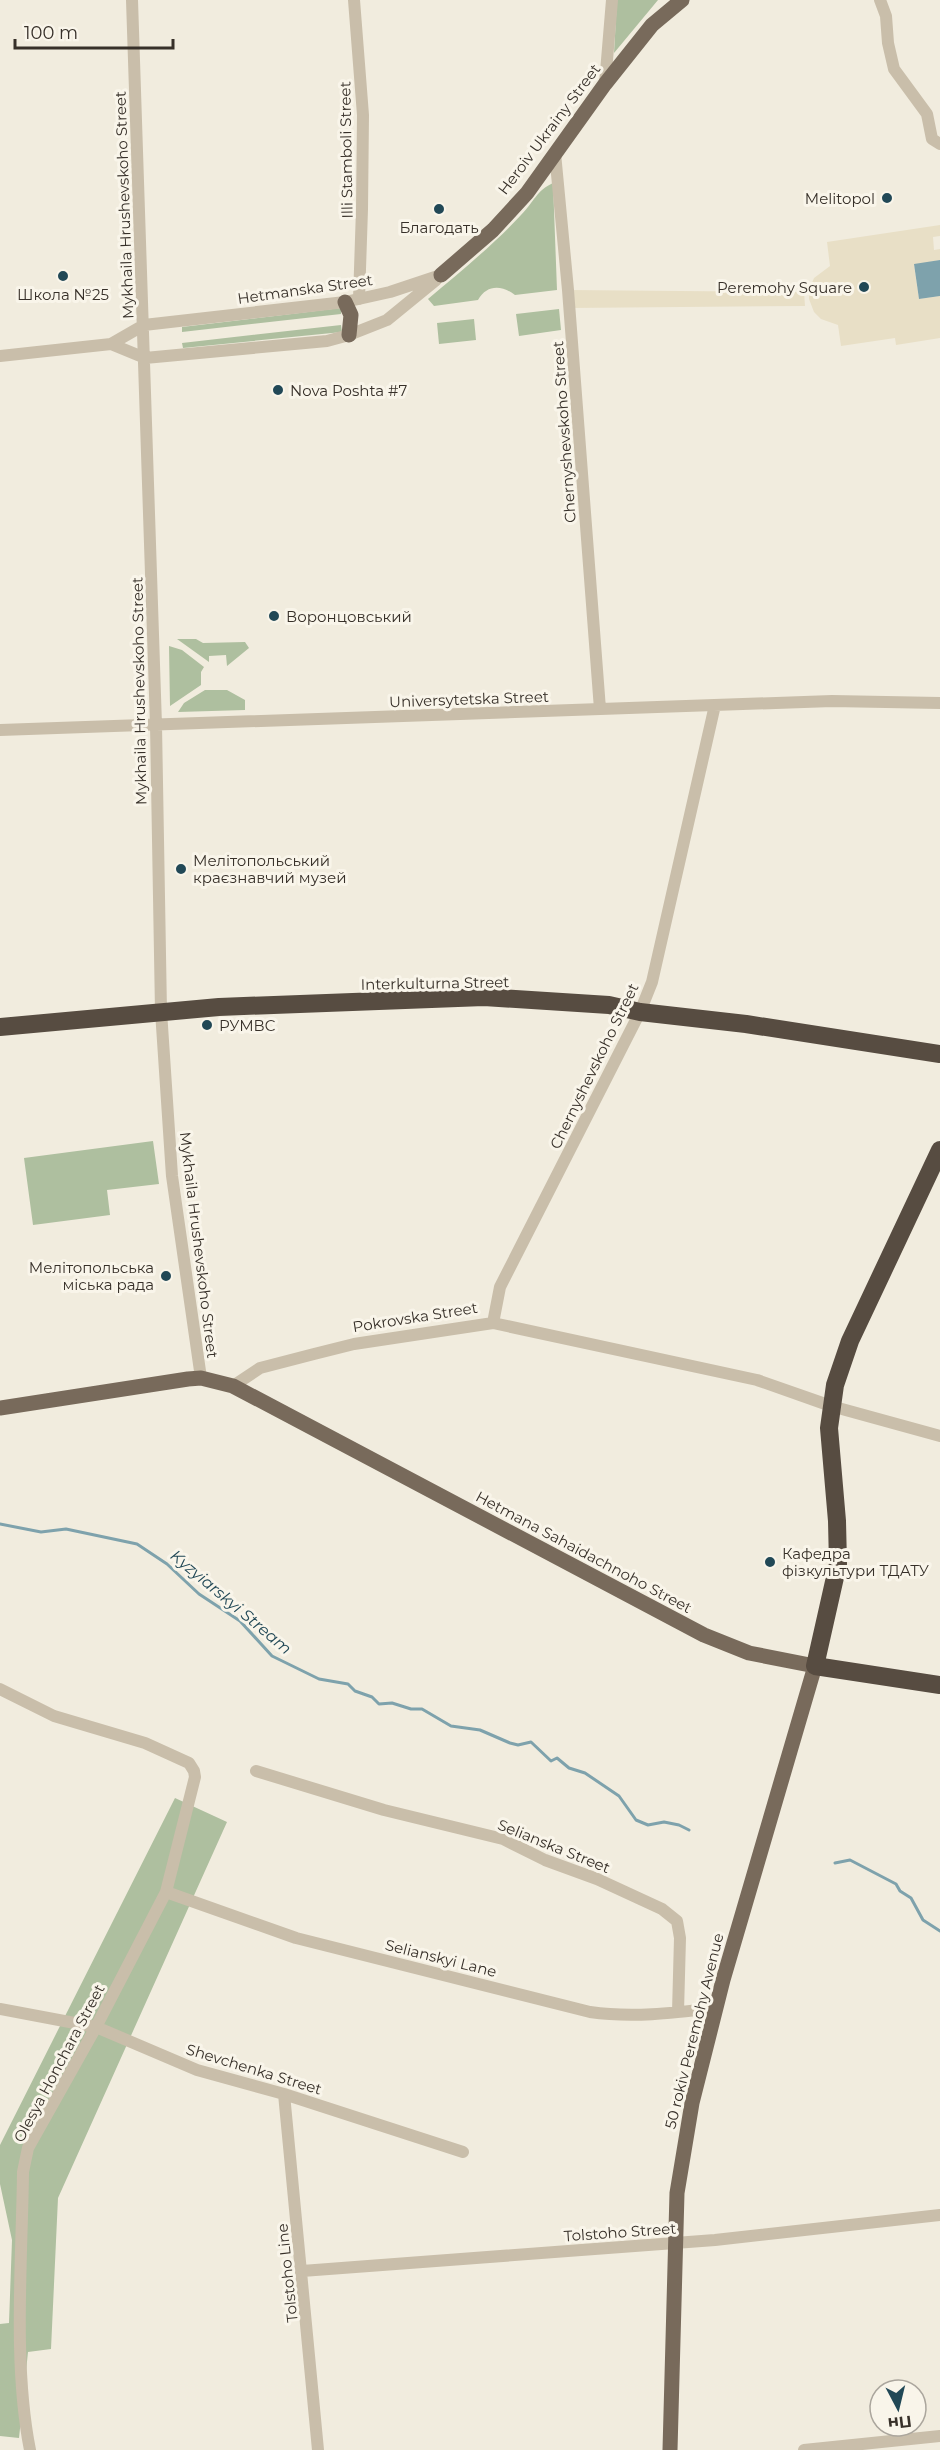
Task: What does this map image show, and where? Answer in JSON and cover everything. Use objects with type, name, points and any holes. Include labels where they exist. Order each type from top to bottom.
[{"type":"highway","name":"Interkulturna Street","points":[[0,1027],[161,1011],[484,997],[609,1005],[640,1012],[746,1024],[940,1054]]},
{"type":"highway","points":[[815,1666],[838,1564],[829,1428],[835,1385],[850,1341],[940,1150]]},
{"type":"highway","name":"Hetmana Sahaidachnoho Street","points":[[815,1666],[940,1685]]},
{"type":"main road","name":"Heroiv Ukrainy Street","points":[[441,275],[493,230],[527,193],[605,84],[652,25],[682,0]]},
{"type":"main road","points":[[349,335],[352,300]]},
{"type":"main road","points":[[0,1408],[93,1392],[201,1378],[233,1386]]},
{"type":"main road","name":"Hetmana Sahaidachnoho Street","points":[[233,1386],[704,1635],[749,1653],[815,1666]]},
{"type":"main road","name":"50 rokiv Peremohy Avenue","points":[[670,2450],[676,2193],[692,2103],[715,2008],[815,1666]]},
{"type":"street","name":"Mykhaila Hrushevskoho Street","points":[[132,0],[156,726],[161,1011],[172,1176],[201,1378]]},
{"type":"street","name":"Illi Stamboli Street","points":[[352,300],[363,115],[354,0]]},
{"type":"street","points":[[605,84],[612,0]]},
{"type":"street","points":[[880,0],[886,16],[888,43],[894,69],[927,114],[932,139],[940,144]]},
{"type":"street","name":"Chernyshevskoho Street","points":[[555,153],[568,290],[600,709]]},
{"type":"street","name":"Hetmanska Street","points":[[111,344],[145,358],[327,341],[387,320],[441,275]]},
{"type":"street","name":"Hetmanska Street","points":[[0,356],[111,344],[144,325],[352,300],[390,292],[441,275]]},
{"type":"street","name":"Universytetska Street","points":[[0,730],[832,701],[940,703]]},
{"type":"street","name":"Chernyshevskoho Street","points":[[493,1323],[500,1287],[640,1012],[652,982],[715,705]]},
{"type":"street","name":"Pokrovska Street","points":[[233,1386],[260,1368],[354,1344],[493,1323],[757,1380],[831,1406],[940,1436]]},
{"type":"street","name":"Olesya Honchara Street","points":[[0,1689],[54,1716],[146,1743],[189,1763],[195,1777],[166,1892],[96,2027],[28,2148],[23,2172],[21,2354],[25,2427],[30,2450]]},
{"type":"street","name":"Selianska Street","points":[[256,1771],[384,1810],[503,1839],[545,1860],[662,1909],[676,1922],[680,1938],[678,2012]]},
{"type":"street","name":"Selianskyi Lane","points":[[166,1892],[296,1938],[590,2012],[615,2016],[715,2008]]},
{"type":"street","name":"Shevchenka Street","points":[[0,2009],[96,2027],[197,2070],[284,2094],[464,2152]]},
{"type":"street","name":"Tolstoho Line","points":[[284,2094],[318,2450]]},
{"type":"street","name":"Tolstoho Street","points":[[302,2271],[675,2243],[940,2215]]},
{"type":"street","points":[[804,2450],[940,2436]]},
{"type":"green space","points":[[617,0],[658,0],[614,53]]},
{"type":"green space","points":[[553,183],[557,290],[515,295],[505,289],[495,288],[486,291],[478,300],[434,306],[428,299],[487,248],[521,215],[539,193]]},
{"type":"green space","points":[[341,308],[341,314],[182,332],[182,327]]},
{"type":"green space","points":[[559,309],[561,330],[519,336],[516,314]]},
{"type":"green space","points":[[474,319],[476,340],[439,344],[437,323]]},
{"type":"green space","points":[[341,325],[342,332],[183,348],[182,343]]},
{"type":"green space","points":[[177,639],[196,639],[203,643],[245,642],[249,648],[227,666],[226,655],[209,656],[209,662]]},
{"type":"green space","points":[[169,646],[182,650],[204,667],[201,672],[201,685],[170,706]]},
{"type":"green space","points":[[205,690],[227,690],[245,700],[245,710],[178,712],[184,703]]},
{"type":"green space","points":[[153,1141],[159,1184],[107,1190],[110,1215],[33,1225],[24,1158]]},
{"type":"green space","points":[[175,1798],[227,1822],[58,2198],[51,2349],[28,2352],[19,2438],[0,2436],[0,2324],[9,2323],[12,2240],[0,2184],[0,2145]]},
{"type":"shaded area","name":"Peremohy Square","points":[[940,225],[940,236],[933,237],[934,250],[940,249],[940,260],[914,265],[919,299],[940,296],[940,338],[896,345],[895,338],[841,346],[838,325],[821,319],[814,312],[809,299],[809,290],[814,278],[830,266],[827,242]]},
{"type":"shaded area","points":[[568,290],[804,292],[805,306],[570,308]]},
{"type":"water","points":[[940,260],[940,296],[919,299],[914,264]]},
{"type":"waterway","name":"Kyzyiarskyi Stream","points":[[0,1524],[41,1532],[66,1529],[137,1544],[167,1564],[199,1594],[240,1621],[272,1656],[319,1679],[348,1684],[355,1691],[372,1697],[379,1704],[392,1703],[411,1709],[422,1709],[451,1726],[480,1730],[510,1743],[518,1745],[531,1742],[551,1761],[557,1758],[569,1768],[585,1773],[619,1796],[636,1820],[648,1825],[664,1822],[689,1830]]},
{"type":"waterway","name":"Kyzyiarskyi Stream","points":[[835,1863],[850,1860],[896,1884],[900,1891],[911,1898],[923,1920],[940,1931]]},
{"type":"place","name":"Melitopol","points":[[887,198]]},
{"type":"place","name":"Благодать","points":[[439,209]]},
{"type":"place","name":"Школа №25","points":[[63,276]]},
{"type":"place","name":"Peremohy Square","points":[[864,287]]},
{"type":"place","name":"Nova Poshta #7","points":[[278,390]]},
{"type":"place","name":"Воронцовський","points":[[274,616]]},
{"type":"place","name":"Мелітопольський краєзнавчий музей","points":[[181,869]]},
{"type":"place","name":"РУМВC","points":[[207,1025]]},
{"type":"place","name":"Мелітопольська міська рада","points":[[166,1276]]},
{"type":"place","name":"Кафедра фізкультури ТДАТУ","points":[[770,1562]]}]
